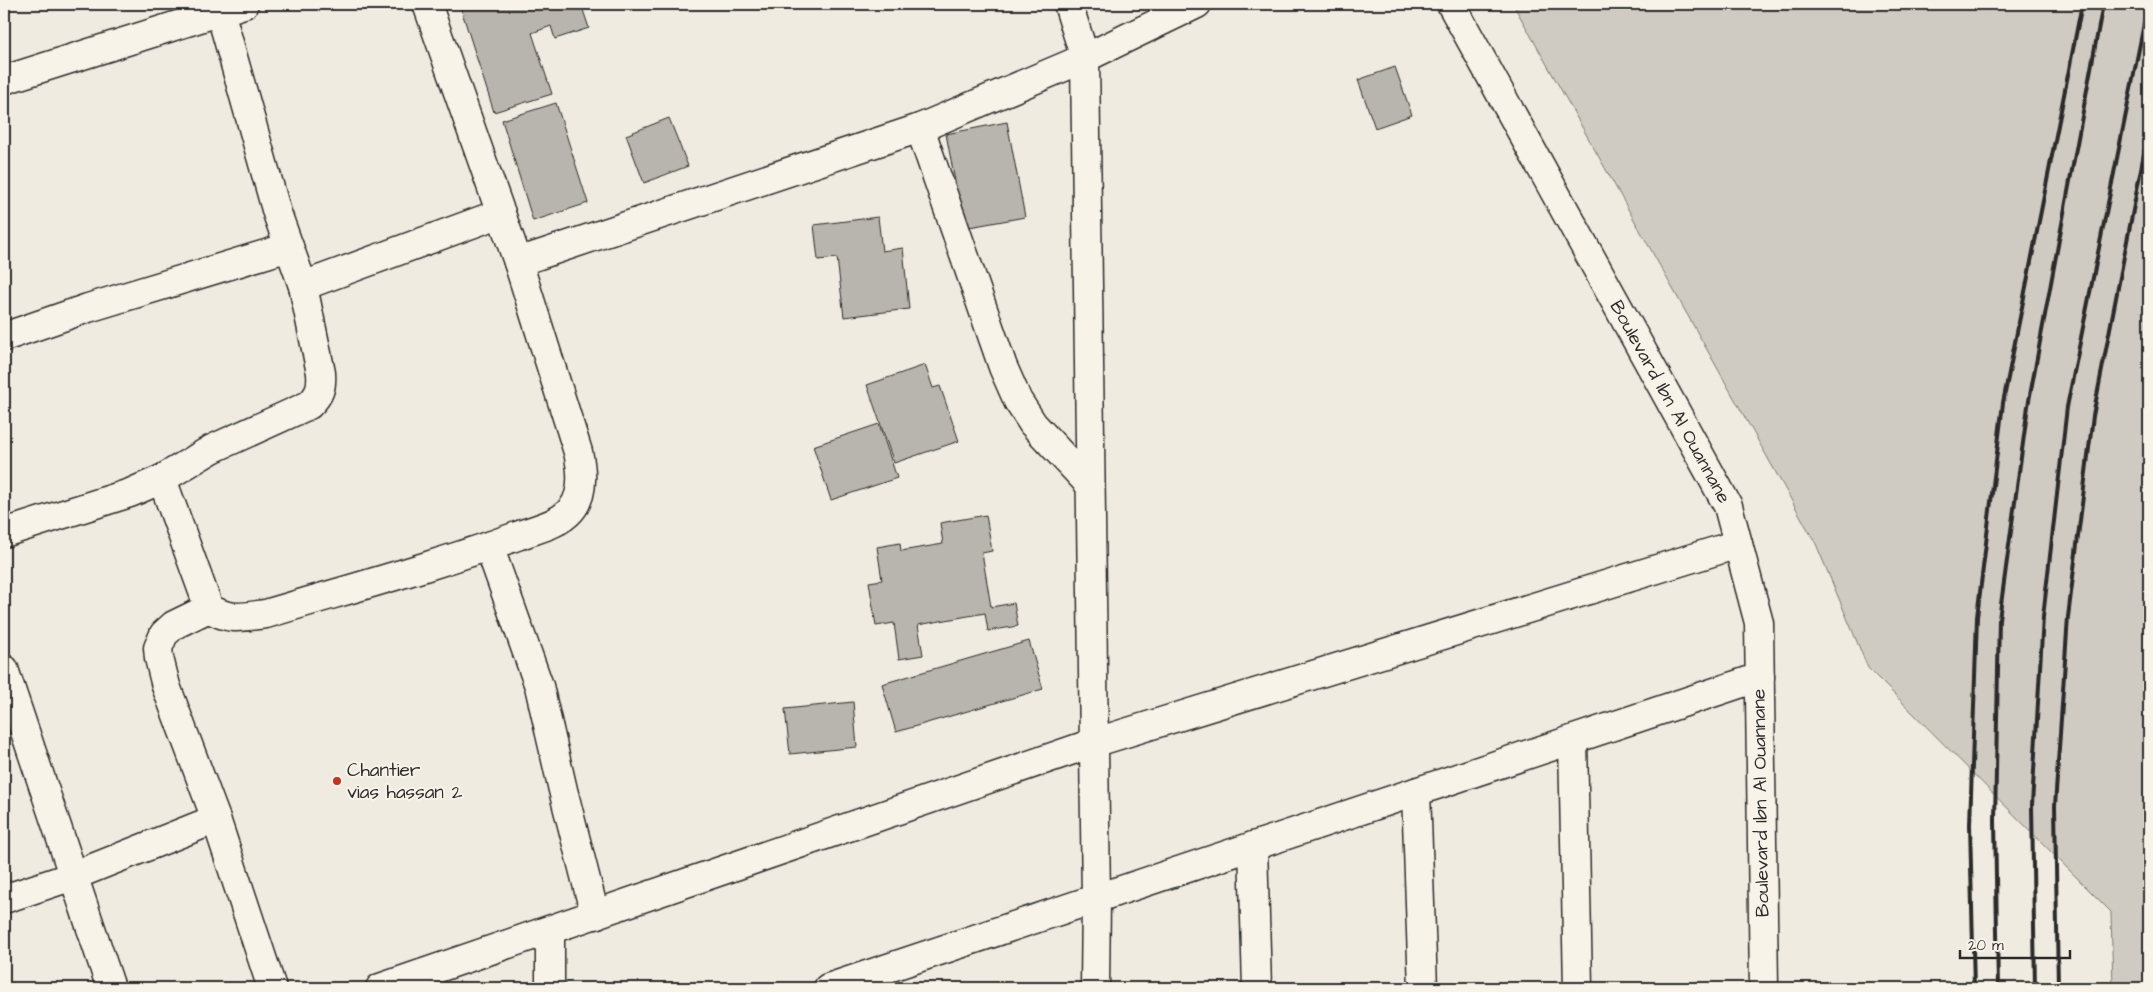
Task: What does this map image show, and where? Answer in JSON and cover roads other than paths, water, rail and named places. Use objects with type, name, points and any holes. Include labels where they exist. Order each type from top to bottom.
[{"type":"street","points":[[162,479],[208,608],[223,616],[242,617],[266,614],[489,546],[561,520],[572,509],[580,493],[582,471],[578,452],[518,262],[427,4]]},
{"type":"street","points":[[1068,4],[1085,58],[1089,484],[1096,899],[1095,988]]},
{"type":"street","points":[[518,262],[920,128],[1085,58],[1197,4]]},
{"type":"street","name":"Boulevard Ibn Al Ouannane","points":[[1451,4],[1728,506],[1759,623],[1764,988]]},
{"type":"street","points":[[4,80],[232,7],[289,247],[303,286],[322,386],[317,398],[309,405],[212,449],[162,479],[130,493],[4,533]]},
{"type":"street","points":[[920,128],[1003,367],[1018,401],[1033,424],[1089,484]]},
{"type":"street","points":[[303,286],[501,213]]},
{"type":"street","points":[[4,337],[88,308],[289,247]]},
{"type":"street","points":[[380,988],[1093,743],[1738,544]]},
{"type":"street","points":[[489,546],[540,686],[562,790],[595,915]]},
{"type":"street","points":[[208,608],[174,625],[164,634],[158,648],[166,686],[216,819],[272,988]]},
{"type":"street","points":[[4,669],[111,988]]},
{"type":"street","points":[[828,988],[886,979],[1096,899],[1760,677]]},
{"type":"street","points":[[1573,740],[1578,988]]},
{"type":"street","points":[[1416,792],[1422,988]]},
{"type":"street","points":[[4,899],[73,876],[216,819]]},
{"type":"street","points":[[1254,846],[1257,988]]},
{"type":"street","points":[[550,931],[550,988]]},
{"type":"railway","points":[[1974,988],[1970,825],[1977,617],[2003,403],[2082,4]]},
{"type":"railway","points":[[1998,988],[1995,821],[1999,619],[2028,406],[2103,4]]},
{"type":"railway","points":[[2035,988],[2032,805],[2043,617],[2067,407],[2148,4]]},
{"type":"railway","points":[[2058,988],[2055,806],[2068,617],[2093,416],[2149,128]]},
{"type":"place","name":"Chantier vias hassan 2","points":[[337,781]]}]
